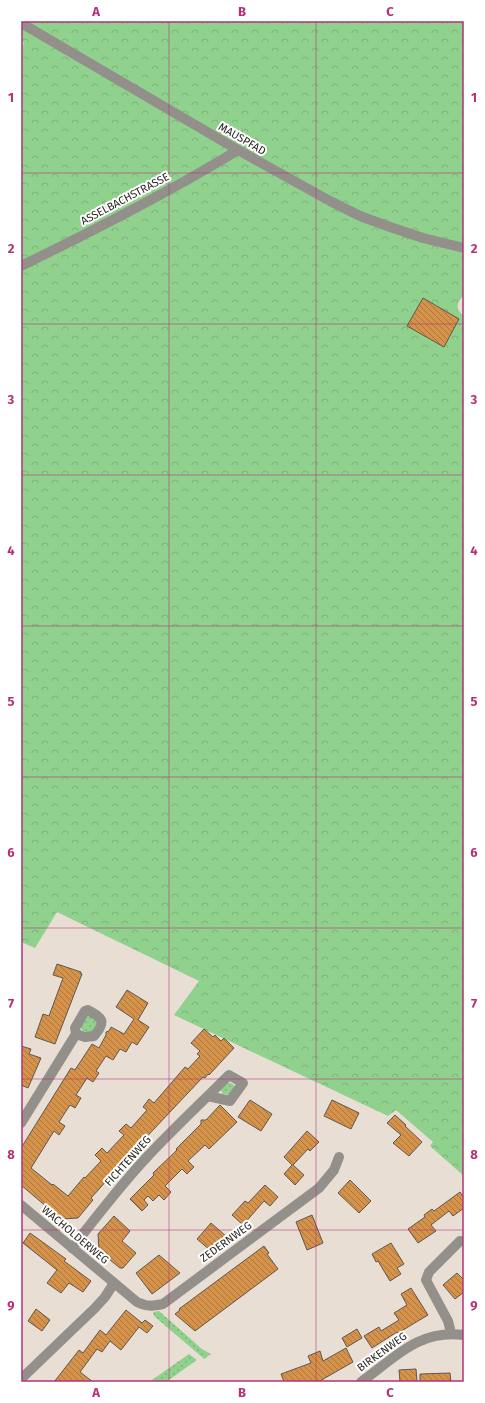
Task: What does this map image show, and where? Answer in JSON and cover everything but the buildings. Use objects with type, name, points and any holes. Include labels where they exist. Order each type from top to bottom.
[{"type":"street","name":"MAUSPFAD","points":[[21,23],[238,150],[360,216],[424,238],[464,248]]},
{"type":"street","name":"ASSELBACHSTRASSE","points":[[21,266],[69,243],[186,181],[238,150]]},
{"type":"street","points":[[21,1123],[76,1034]]},
{"type":"street","name":"FICHTENWEG","points":[[72,1248],[119,1188],[142,1162],[208,1096]]},
{"type":"street","name":"ZEDERNWEG","points":[[114,1283],[137,1302],[151,1306],[163,1304],[319,1188],[334,1170],[339,1157]]},
{"type":"street","name":"WACHOLDERWEG","points":[[21,1205],[114,1283]]},
{"type":"street","points":[[451,1333],[448,1322],[428,1285],[426,1277],[429,1272],[460,1241]]},
{"type":"street","points":[[21,1379],[95,1308],[105,1297],[114,1283]]},
{"type":"street","name":"BIRKENWEG","points":[[361,1382],[416,1341],[430,1336],[451,1333],[464,1335]]},
{"type":"green space","points":[[21,21],[464,21],[464,295],[458,303],[458,308],[464,316],[464,1176],[430,1146],[433,1142],[396,1110],[388,1116],[174,1015],[199,981],[57,912],[35,948],[21,942],[21,49],[24,43],[21,41]]},
{"type":"green space","points":[[88,1016],[97,1021],[97,1024],[92,1032],[83,1031],[80,1027]]},
{"type":"green space","points":[[227,1083],[234,1085],[235,1088],[229,1095],[223,1094],[221,1091]]},
{"type":"green space","points":[[159,1311],[202,1349],[211,1354],[204,1359],[154,1316],[153,1312]]},
{"type":"green space","points":[[189,1354],[197,1360],[166,1382],[149,1382]]}]
